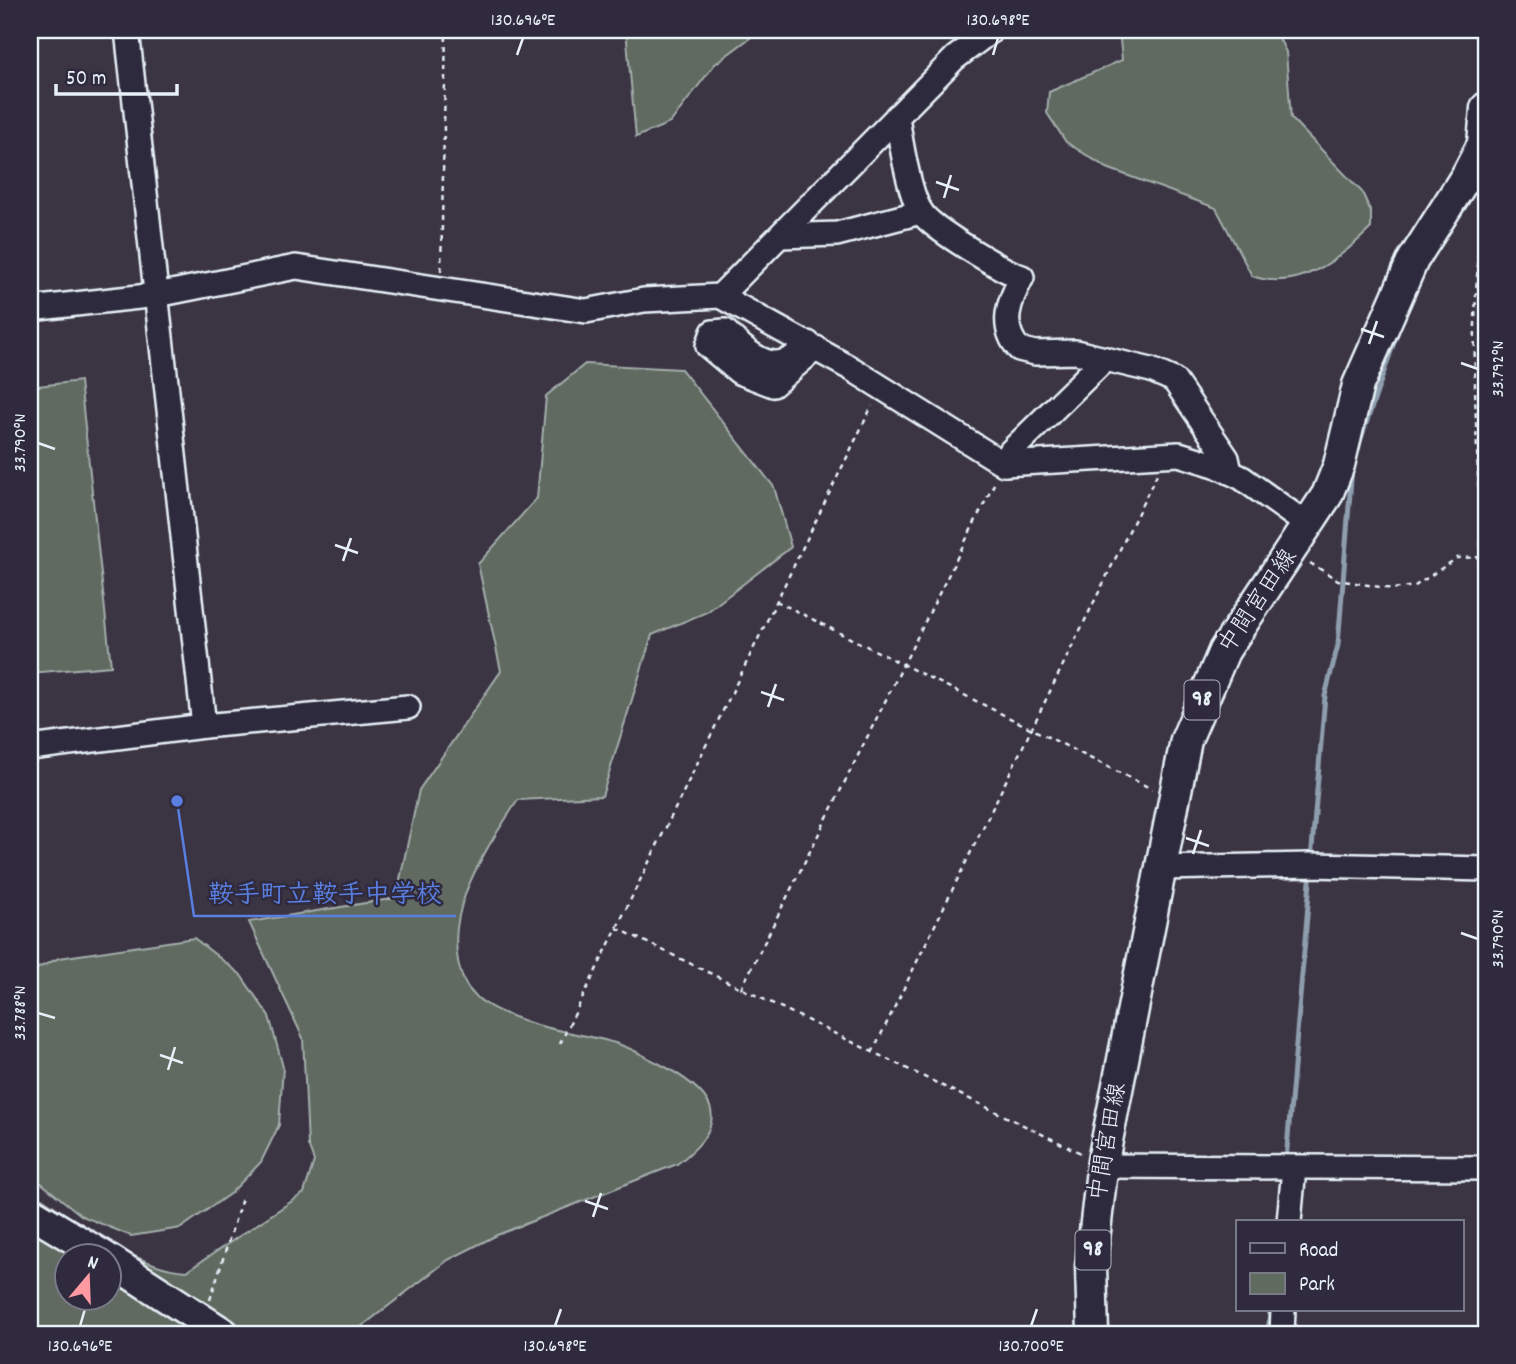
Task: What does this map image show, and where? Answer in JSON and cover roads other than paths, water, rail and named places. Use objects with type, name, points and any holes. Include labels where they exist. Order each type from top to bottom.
[{"type":"main road","name":"中間宮田線","points":[[1093,1334],[1091,1266],[1103,1163],[1186,740],[1219,661],[1247,614],[1292,553],[1327,495],[1339,465],[1358,385],[1413,260],[1461,186],[1483,144],[1486,108]]},
{"type":"main road","points":[[30,1212],[81,1242]]},
{"type":"main road","points":[[122,1268],[213,1327]]},
{"type":"street","points":[[127,30],[204,726]]},
{"type":"street","points":[[720,296],[955,58],[992,30]]},
{"type":"street","points":[[897,116],[901,149],[921,212],[978,253],[1022,277],[1012,296],[1006,323],[1019,349],[1035,353],[1076,352],[1151,370],[1174,380],[1227,458],[1230,472]]},
{"type":"street","points":[[780,236],[837,234],[921,212]]},
{"type":"street","points":[[30,309],[157,295],[296,268],[586,311],[644,300],[720,296],[812,346],[1003,464],[1179,454],[1230,472],[1309,526]]},
{"type":"street","points":[[1003,464],[1011,451],[1105,359]]},
{"type":"street","points":[[30,748],[204,726],[408,707]]},
{"type":"street","points":[[1160,868],[1311,865],[1486,869]]},
{"type":"street","points":[[1103,1163],[1294,1168],[1486,1168]]},
{"type":"street","points":[[1289,1220],[1294,1168]]},
{"type":"street","points":[[1282,1334],[1283,1312]]},
{"type":"waterway","points":[[1436,250],[1465,206]]},
{"type":"waterway","points":[[1358,447],[1399,328]]},
{"type":"waterway","points":[[1311,860],[1325,696],[1338,645],[1352,467]]},
{"type":"waterway","points":[[1286,1160],[1311,870]]},
{"type":"waterway","points":[[1268,1334],[1270,1312]]},
{"type":"place","name":"鞍手町立鞍手中学校","points":[[177,801]]}]
